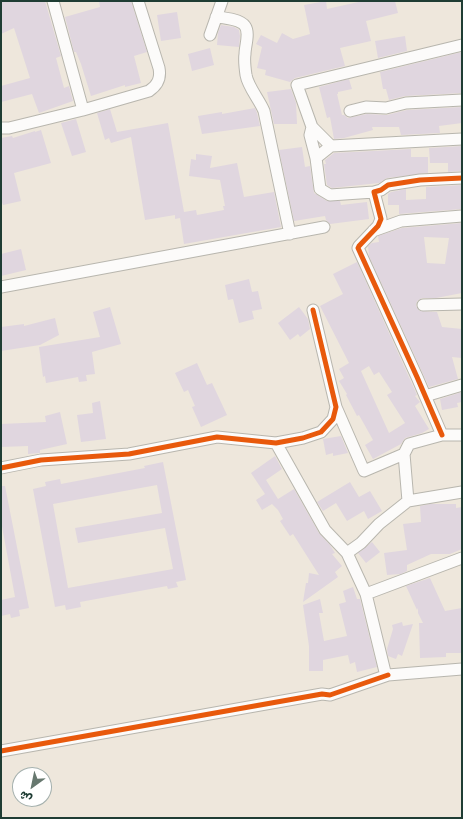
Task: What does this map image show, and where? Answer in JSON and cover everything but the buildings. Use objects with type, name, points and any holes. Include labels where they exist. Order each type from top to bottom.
[{"type":"street","points":[[53,1],[83,110]]},
{"type":"street","points":[[1,128],[9,128],[83,110],[149,91],[157,84],[160,73],[159,68],[138,1]]},
{"type":"street","points":[[210,35],[222,1]]},
{"type":"street","points":[[216,16],[239,22],[246,27],[247,31],[244,54],[246,76],[264,111],[290,234]]},
{"type":"street","points":[[331,146],[312,127],[297,85],[462,45]]},
{"type":"street","points":[[350,111],[366,107],[386,108],[406,103],[462,100]]},
{"type":"street","points":[[312,127],[310,135],[316,158],[320,189],[330,195],[374,192],[381,190],[388,185],[420,180],[462,178]]},
{"type":"street","points":[[316,158],[331,146],[462,139]]},
{"type":"street","points":[[374,192],[381,219],[378,226],[358,246],[358,248],[442,435]]},
{"type":"street","points":[[373,231],[401,221],[462,216]]},
{"type":"street","points":[[1,287],[324,227]]},
{"type":"street","points":[[423,305],[462,304]]},
{"type":"street","points":[[313,310],[336,407],[364,471],[404,454]]},
{"type":"street","points":[[425,396],[462,385]]},
{"type":"street","points":[[1,468],[41,460],[129,454],[217,437],[276,443],[302,438],[321,432],[333,419],[336,407]]},
{"type":"street","points":[[408,501],[404,454],[409,444],[442,435],[462,435]]},
{"type":"street","points":[[276,443],[325,530],[347,553],[366,594],[385,672],[388,675]]},
{"type":"street","points":[[347,553],[361,543],[379,524],[408,501],[462,492]]},
{"type":"street","points":[[366,594],[462,558]]},
{"type":"street","points":[[1,751],[322,694],[330,695],[388,675],[462,669]]},
{"type":"cycle path","points":[[442,435],[358,248],[378,226],[381,219],[374,192],[381,190],[388,185],[420,180],[462,178]]},
{"type":"cycle path","points":[[1,468],[41,460],[129,454],[217,437],[276,443],[303,438],[321,432],[333,419],[336,407],[313,310]]},
{"type":"cycle path","points":[[1,751],[322,694],[330,695],[388,675]]}]
